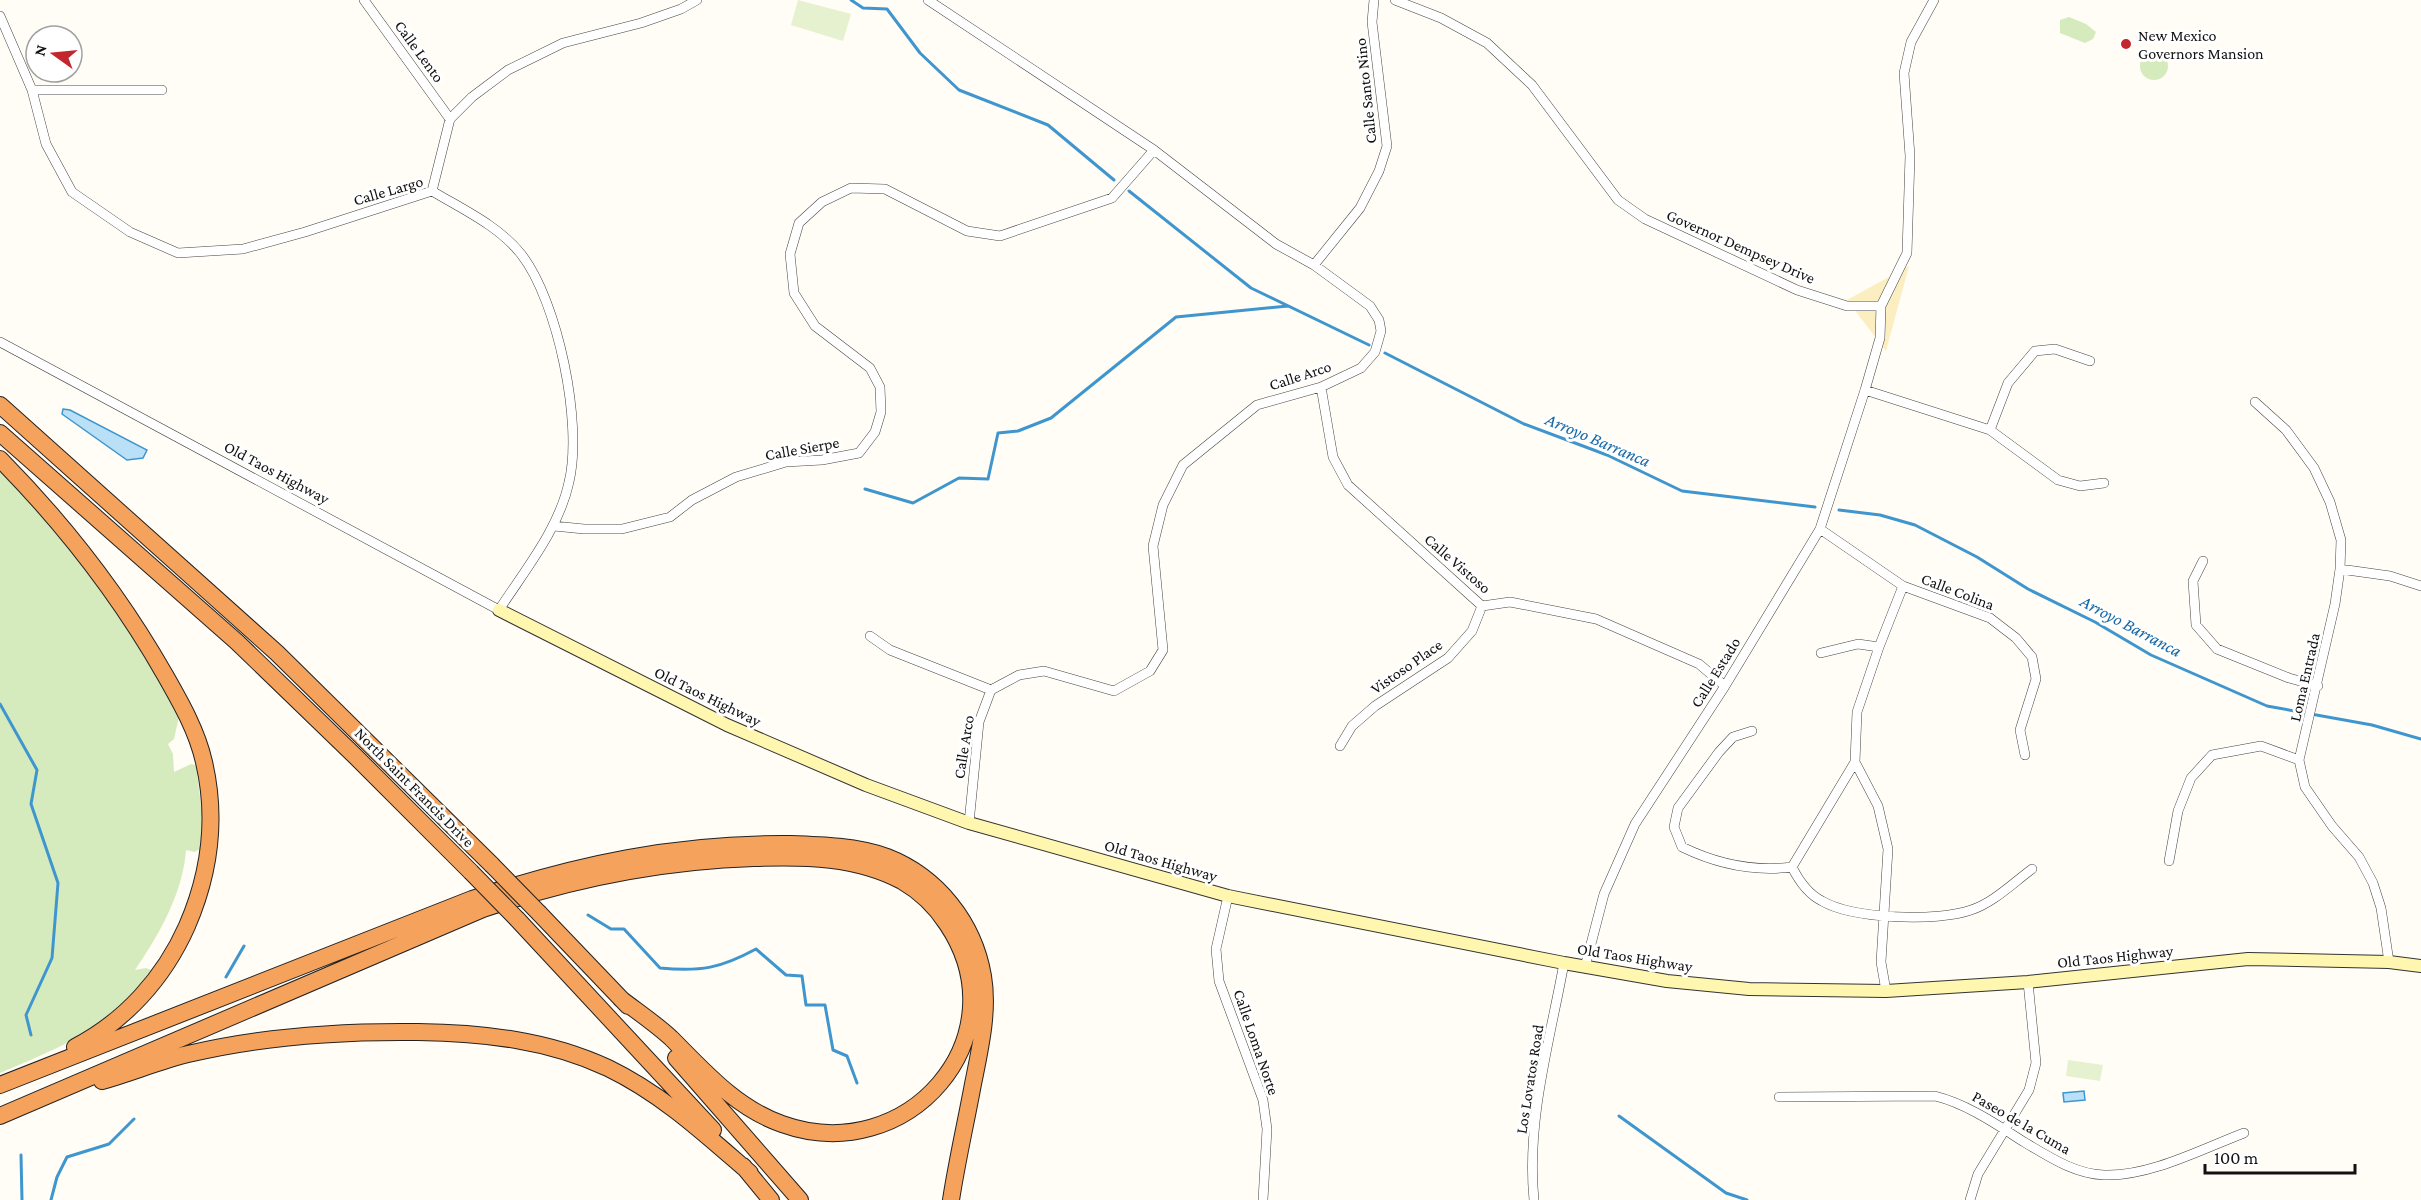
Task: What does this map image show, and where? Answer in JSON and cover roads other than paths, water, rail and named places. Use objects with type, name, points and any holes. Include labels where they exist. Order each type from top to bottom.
[{"type":"highway","name":"North Saint Francis Drive","points":[[0,405],[277,653],[492,865],[621,999],[719,1106],[800,1200]]},
{"type":"highway","name":"North Saint Francis Drive","points":[[0,433],[237,642],[355,756],[471,872],[654,1064],[771,1200]]},
{"type":"highway","points":[[0,459],[67,531],[116,596],[152,652],[196,737],[208,784],[211,820],[208,859],[200,892],[182,938],[155,980],[135,1003],[97,1035],[1,1085]]},
{"type":"highway","points":[[1,1085],[472,899],[550,875],[602,862],[715,847],[772,844],[839,847],[887,857],[916,872],[948,899],[965,924],[978,952],[983,977],[984,1026],[951,1200]]},
{"type":"highway","points":[[0,1116],[483,909],[541,890],[594,877],[672,864],[718,859],[818,859],[865,866],[890,875],[904,882],[930,902],[955,936],[969,976],[970,1002],[969,1018],[959,1054],[937,1087],[923,1102],[906,1114],[873,1128],[831,1134],[783,1124],[751,1109],[717,1084],[669,1036],[621,999]]},
{"type":"highway","points":[[32,1102],[186,1054],[255,1041],[348,1033],[479,1034],[543,1045],[608,1068],[666,1102],[750,1173]]},
{"type":"street","name":"Calle Lento","points":[[364,0],[450,119]]},
{"type":"street","points":[[432,191],[450,119],[472,97],[508,70],[563,43],[641,23],[681,9],[697,0]]},
{"type":"street","name":"Calle Arco","points":[[928,0],[1154,150],[1276,244],[1314,265],[1370,306],[1379,320],[1381,331],[1375,352],[1361,368],[1321,387],[1257,405],[1183,465],[1163,506],[1153,546],[1163,650],[1150,671],[1114,691],[1044,671],[1019,675],[991,690],[980,722],[969,823]]},
{"type":"street","name":"Calle Santo Nino","points":[[1314,265],[1360,208],[1379,171],[1388,146],[1372,22],[1374,0]]},
{"type":"street","name":"Governor Dempsey Drive","points":[[1395,0],[1441,18],[1487,43],[1532,86],[1618,200],[1645,219],[1797,290],[1847,306],[1881,306]]},
{"type":"street","points":[[1881,306],[1907,253],[1907,190],[1910,156],[1904,73],[1911,42],[1934,0]]},
{"type":"street","name":"Calle Largo","points":[[0,16],[32,90],[46,144],[72,192],[130,232],[178,254],[243,249],[305,232],[432,191],[485,222],[520,252],[537,277],[548,302],[568,391],[573,437],[570,482],[554,526],[499,610]]},
{"type":"street","points":[[32,90],[162,90]]},
{"type":"street","name":"Calle Sierpe","points":[[554,526],[622,529],[670,517],[692,500],[736,477],[786,462],[822,460],[860,453],[875,432],[881,412],[880,387],[870,368],[815,326],[794,293],[790,254],[799,223],[822,202],[851,188],[885,189],[967,231],[1000,236],[1112,198],[1154,150]]},
{"type":"street","name":"Calle Estado","points":[[1585,967],[1604,894],[1635,824],[1725,686],[1820,529],[1880,338],[1881,306]]},
{"type":"street","name":"Old Taos Highway","points":[[0,342],[499,610],[727,725],[866,784],[969,823],[1227,896],[1585,967],[1666,981],[1749,989],[1886,991],[2028,982],[2247,959],[2389,962],[2421,966]]},
{"type":"street","points":[[1990,430],[2008,382],[2035,351],[2055,349],[2090,361]]},
{"type":"street","name":"Calle Vistoso","points":[[1321,387],[1333,458],[1348,485],[1482,606],[1510,602],[1596,619],[1699,664],[1725,686]]},
{"type":"street","points":[[1865,390],[1990,430],[2058,480],[2080,486],[2104,483]]},
{"type":"street","name":"Loma Entrada","points":[[2255,402],[2286,430],[2314,468],[2330,502],[2341,540],[2335,604],[2318,686],[2299,760],[2305,787],[2332,826],[2359,857],[2373,883],[2381,908],[2389,962]]},
{"type":"street","name":"Calle Colina","points":[[1820,529],[1903,586],[1990,618],[2016,638],[2032,657],[2036,679],[2020,730],[2025,755]]},
{"type":"street","points":[[2203,561],[2193,581],[2196,625],[2217,649],[2289,678],[2318,686]]},
{"type":"street","points":[[2340,569],[2390,576],[2421,586]]},
{"type":"street","name":"Calle Colina","points":[[1792,867],[1855,762],[1857,711],[1903,586]]},
{"type":"street","name":"Vistoso Place","points":[[1340,746],[1352,726],[1374,706],[1448,658],[1472,631],[1482,606]]},
{"type":"street","points":[[870,636],[890,650],[991,690]]},
{"type":"street","points":[[1821,653],[1858,644],[1879,647]]},
{"type":"street","points":[[1752,731],[1733,737],[1719,752],[1678,808],[1674,827],[1682,847],[1702,857],[1751,869],[1768,870],[1792,867],[1801,884],[1822,901],[1850,910],[1883,916],[1942,917],[1972,910],[2032,869]]},
{"type":"street","points":[[2169,861],[2178,811],[2191,778],[2212,755],[2261,746],[2299,760]]},
{"type":"street","name":"Calle Colina","points":[[1855,762],[1878,806],[1888,849],[1881,962],[1886,991]]},
{"type":"street","name":"Calle Loma Norte","points":[[1227,896],[1216,949],[1219,981],[1263,1100],[1267,1129],[1263,1200]]},
{"type":"street","name":"Los Lovatos Road","points":[[1534,1200],[1532,1184],[1535,1117],[1564,963]]},
{"type":"street","points":[[1970,1200],[1978,1174],[2029,1090],[2036,1063],[2028,982]]},
{"type":"street","name":"Paseo de la Cuma","points":[[1779,1097],[1935,1096],[1955,1101],[2054,1160],[2078,1170],[2103,1175],[2129,1173],[2167,1163],[2244,1133]]},
{"type":"water","points":[[63,409],[70,410],[147,450],[143,458],[127,460],[62,414]]},
{"type":"water","points":[[2084,1091],[2085,1100],[2064,1102],[2063,1093]]},
{"type":"waterway","name":"Arroyo Barranca","points":[[851,0],[863,8],[887,9],[920,53],[959,90],[1048,125],[1114,180]]},
{"type":"waterway","name":"Arroyo Barranca","points":[[1129,191],[1251,288],[1369,345]]},
{"type":"waterway","points":[[865,489],[913,503],[959,478],[988,479],[998,433],[1018,431],[1051,418],[1176,317],[1288,306]]},
{"type":"waterway","name":"Arroyo Barranca","points":[[1385,353],[1524,424],[1607,455],[1682,491],[1815,507]]},
{"type":"waterway","name":"Arroyo Barranca","points":[[1839,510],[1880,515],[1915,525],[1977,557],[2028,589],[2095,622],[2151,655],[2267,706],[2372,725],[2421,739]]},
{"type":"waterway","points":[[0,704],[37,770],[31,804],[58,883],[52,958],[26,1015],[31,1035]]},
{"type":"waterway","points":[[588,915],[611,929],[624,929],[660,968],[710,967],[732,961],[756,949],[786,975],[802,976],[806,1005],[825,1005],[833,1050],[847,1056],[857,1083]]},
{"type":"waterway","points":[[226,977],[244,946]]},
{"type":"waterway","points":[[1619,1116],[1726,1193],[1747,1200]]},
{"type":"waterway","points":[[51,1200],[57,1177],[67,1157],[109,1144],[134,1119]]},
{"type":"waterway","points":[[21,1155],[22,1200]]},
{"type":"place","name":"New Mexico Governors Mansion","points":[[2126,44]]}]
